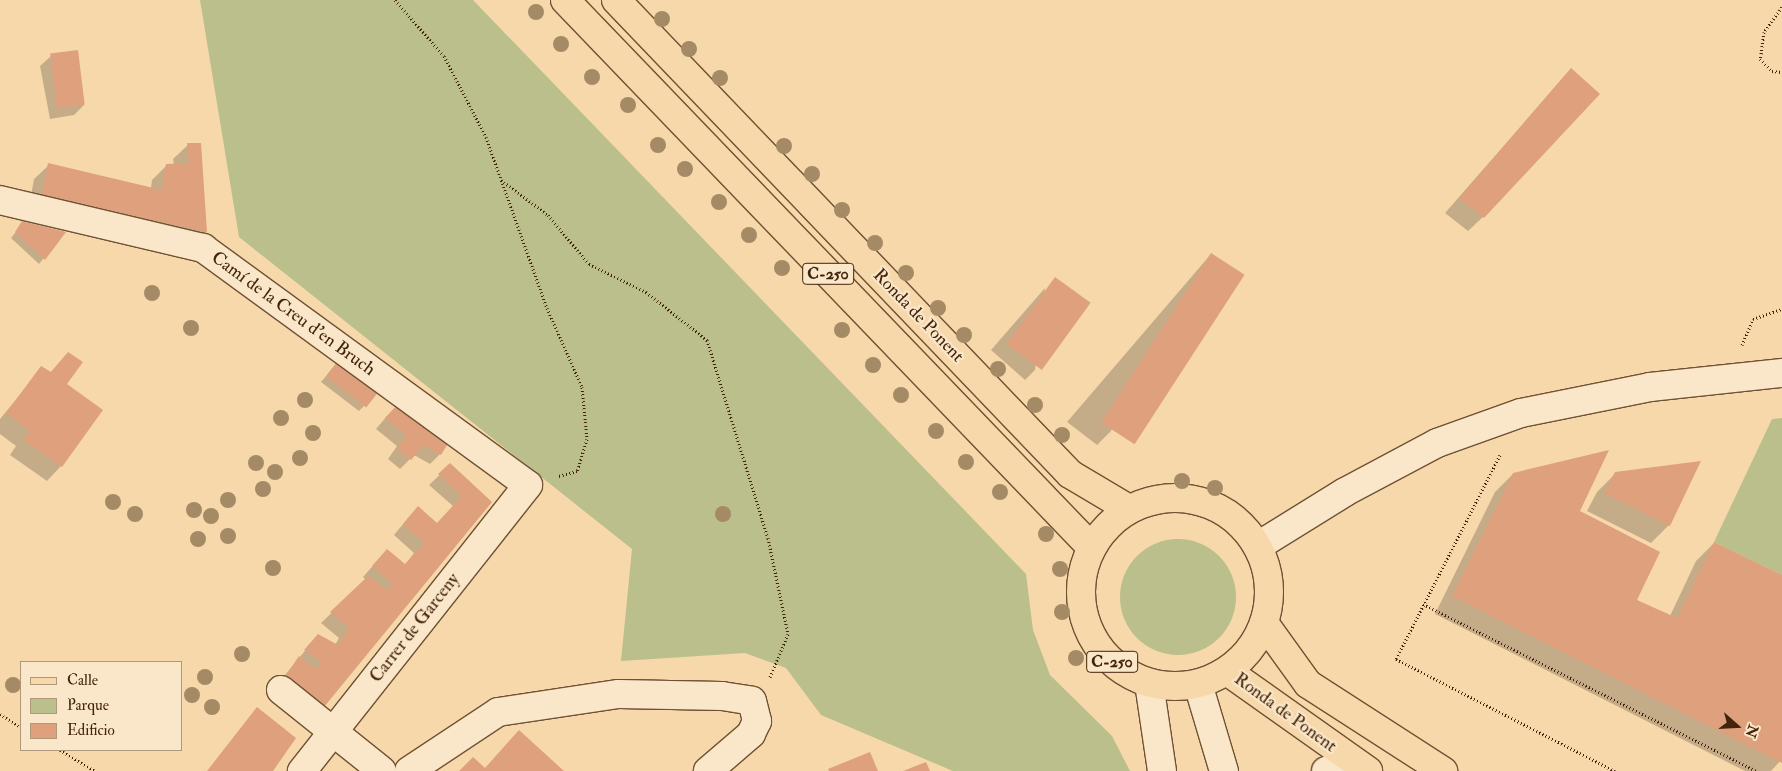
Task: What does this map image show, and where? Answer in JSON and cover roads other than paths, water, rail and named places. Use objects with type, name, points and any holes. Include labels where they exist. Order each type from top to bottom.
[{"type":"main road","name":"C-250","points":[[565,0],[1092,548]]},
{"type":"main road","name":"Ronda de Ponent","points":[[616,0],[1070,474],[1129,509]]},
{"type":"main road","name":"Ronda de Ponent","points":[[1160,498],[1209,504],[1237,520],[1258,546],[1270,589],[1264,623],[1249,650],[1227,671],[1198,684],[1149,683],[1113,663],[1088,630],[1081,588],[1092,548],[1108,526],[1129,509],[1160,498]]},
{"type":"main road","points":[[1264,623],[1308,684],[1443,771]]},
{"type":"main road","name":"Ronda de Ponent","points":[[1227,671],[1360,766]]},
{"type":"street","name":"Camí de la Creu d'en Bruch","points":[[0,200],[203,248],[528,485]]},
{"type":"street","points":[[1258,546],[1345,492],[1437,443],[1521,413],[1650,387],[1782,373]]},
{"type":"street","name":"Carrer de Garceny","points":[[302,771],[528,485]]},
{"type":"street","points":[[1149,683],[1162,771]]},
{"type":"street","points":[[1198,684],[1224,771]]},
{"type":"street","points":[[281,690],[382,771]]},
{"type":"street","points":[[408,771],[498,712],[619,694],[742,697],[752,701],[756,711],[751,734],[708,771]]},
{"type":"street","points":[[1326,771],[1360,766]]}]
